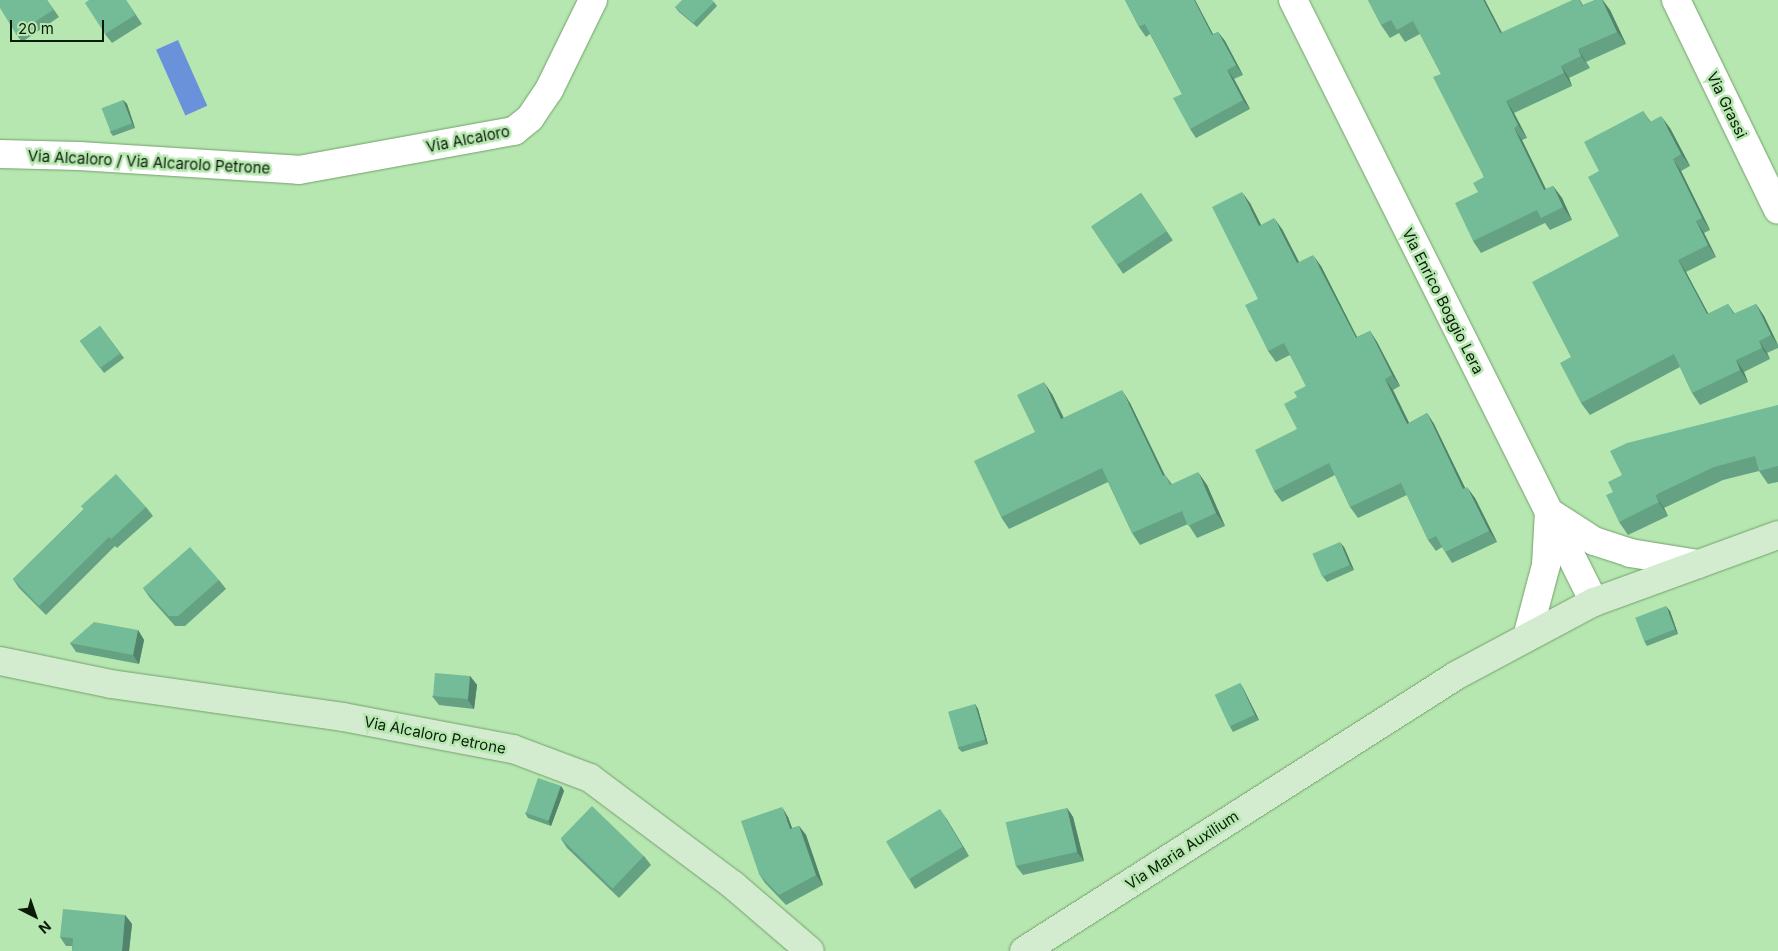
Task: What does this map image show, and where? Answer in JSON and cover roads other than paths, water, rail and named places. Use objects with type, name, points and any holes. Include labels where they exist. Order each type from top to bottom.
[{"type":"street","name":"Via Alcaloro","points":[[299,170],[514,132],[530,118],[549,90],[594,0]]},
{"type":"street","name":"Via Enrico Boggio Lera","points":[[1293,0],[1594,602]]},
{"type":"street","name":"Via Grassi","points":[[1676,0],[1778,210]]},
{"type":"street","name":"Via Alcaloro / Via Alcarolo Petrone","points":[[0,154],[79,156],[299,170]]},
{"type":"street","points":[[1528,637],[1546,565],[1549,512],[1594,541],[1630,553],[1698,564]]},
{"type":"street","name":"Via Maria Auxilium","points":[[1024,951],[1457,675],[1594,602],[1778,535]]},
{"type":"street","name":"Via Alcaloro Petrone","points":[[0,661],[111,684],[343,717],[513,750],[590,778],[733,885],[810,951]]},
{"type":"water","points":[[178,40],[207,106],[185,116],[156,50]]}]
